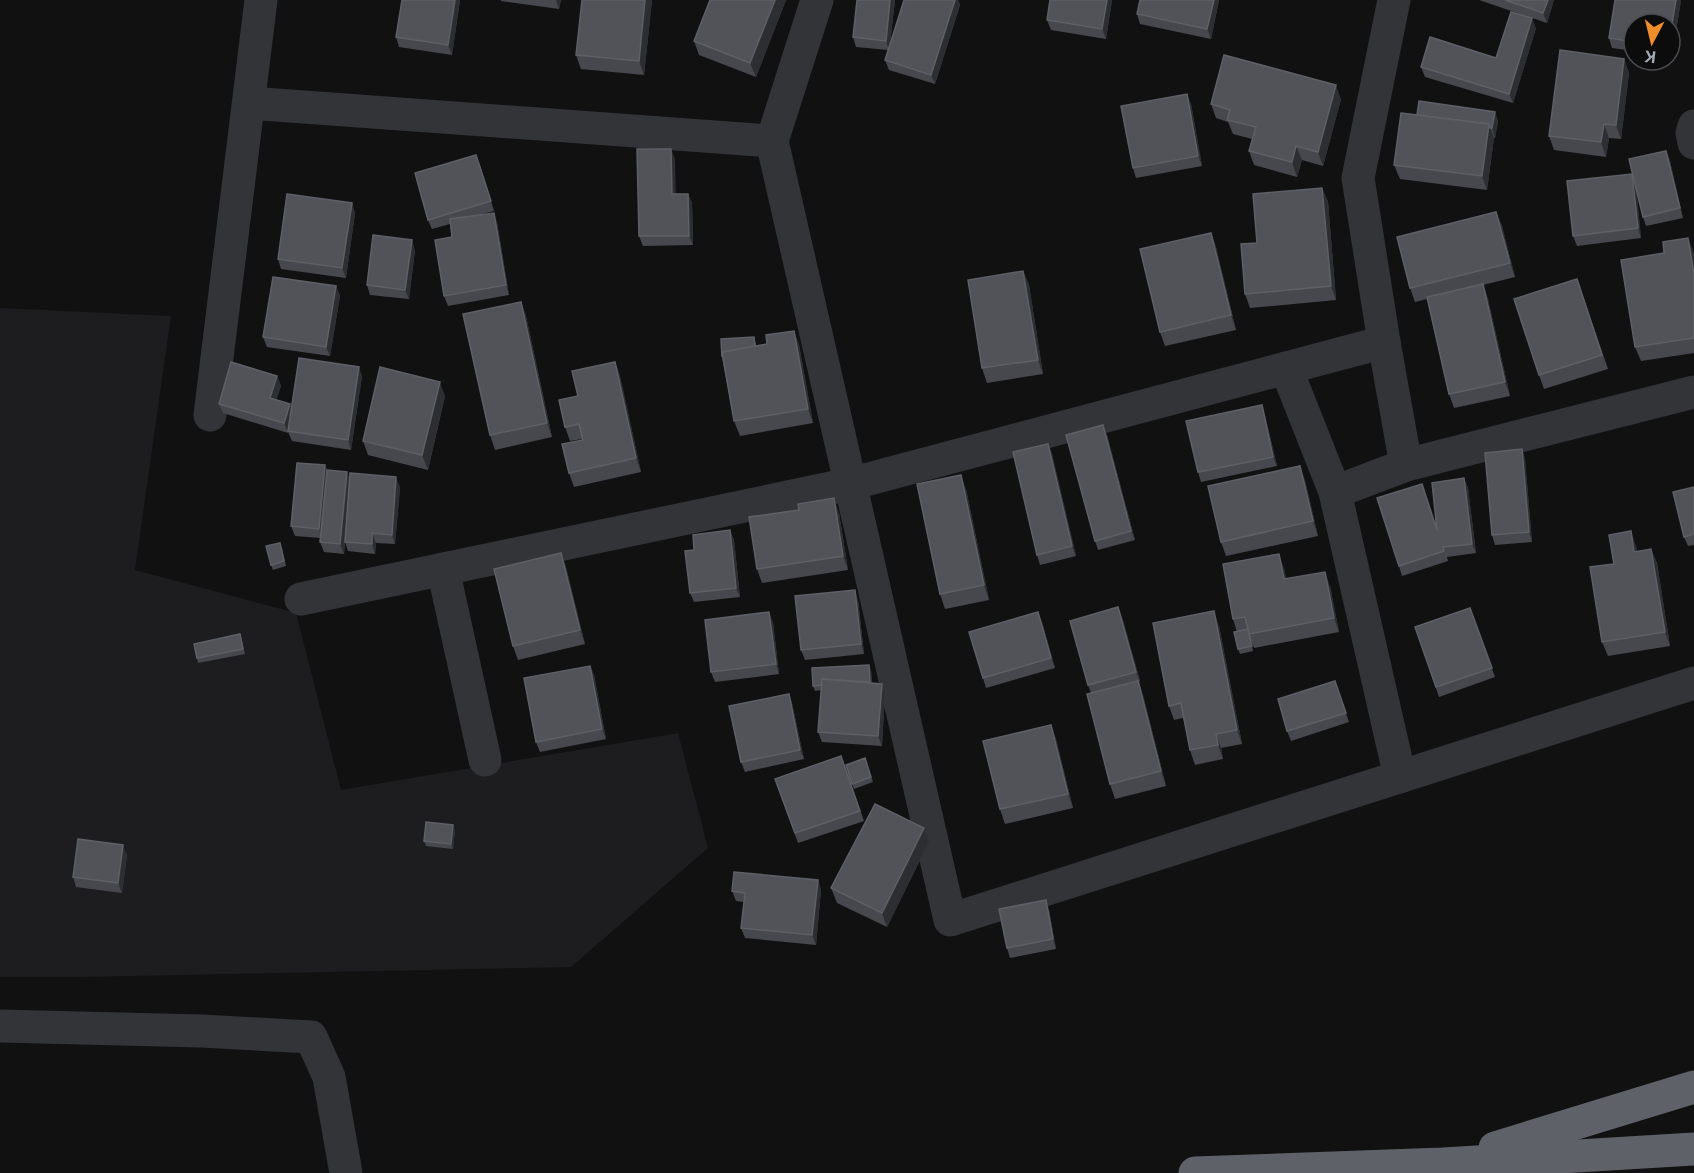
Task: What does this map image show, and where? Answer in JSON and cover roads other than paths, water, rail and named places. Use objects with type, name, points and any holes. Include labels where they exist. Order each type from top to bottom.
[{"type":"highway","points":[[1443,1164],[1694,1087]]},
{"type":"highway","points":[[1195,1173],[1443,1164],[1694,1149]]},
{"type":"street","points":[[210,415],[261,0]]},
{"type":"street","points":[[817,0],[772,141],[950,920],[1694,683]]},
{"type":"street","points":[[1394,0],[1358,178],[1406,465]]},
{"type":"street","points":[[249,104],[772,141]]},
{"type":"street","points":[[1694,126],[1692,134],[1694,142]]},
{"type":"street","points":[[301,599],[850,484],[1384,342]]},
{"type":"street","points":[[1286,368],[1335,492],[1400,777]]},
{"type":"street","points":[[1335,492],[1406,465],[1694,392]]},
{"type":"street","points":[[443,569],[485,760]]},
{"type":"street","points":[[0,1026],[202,1031],[311,1037],[329,1077],[346,1173]]}]
